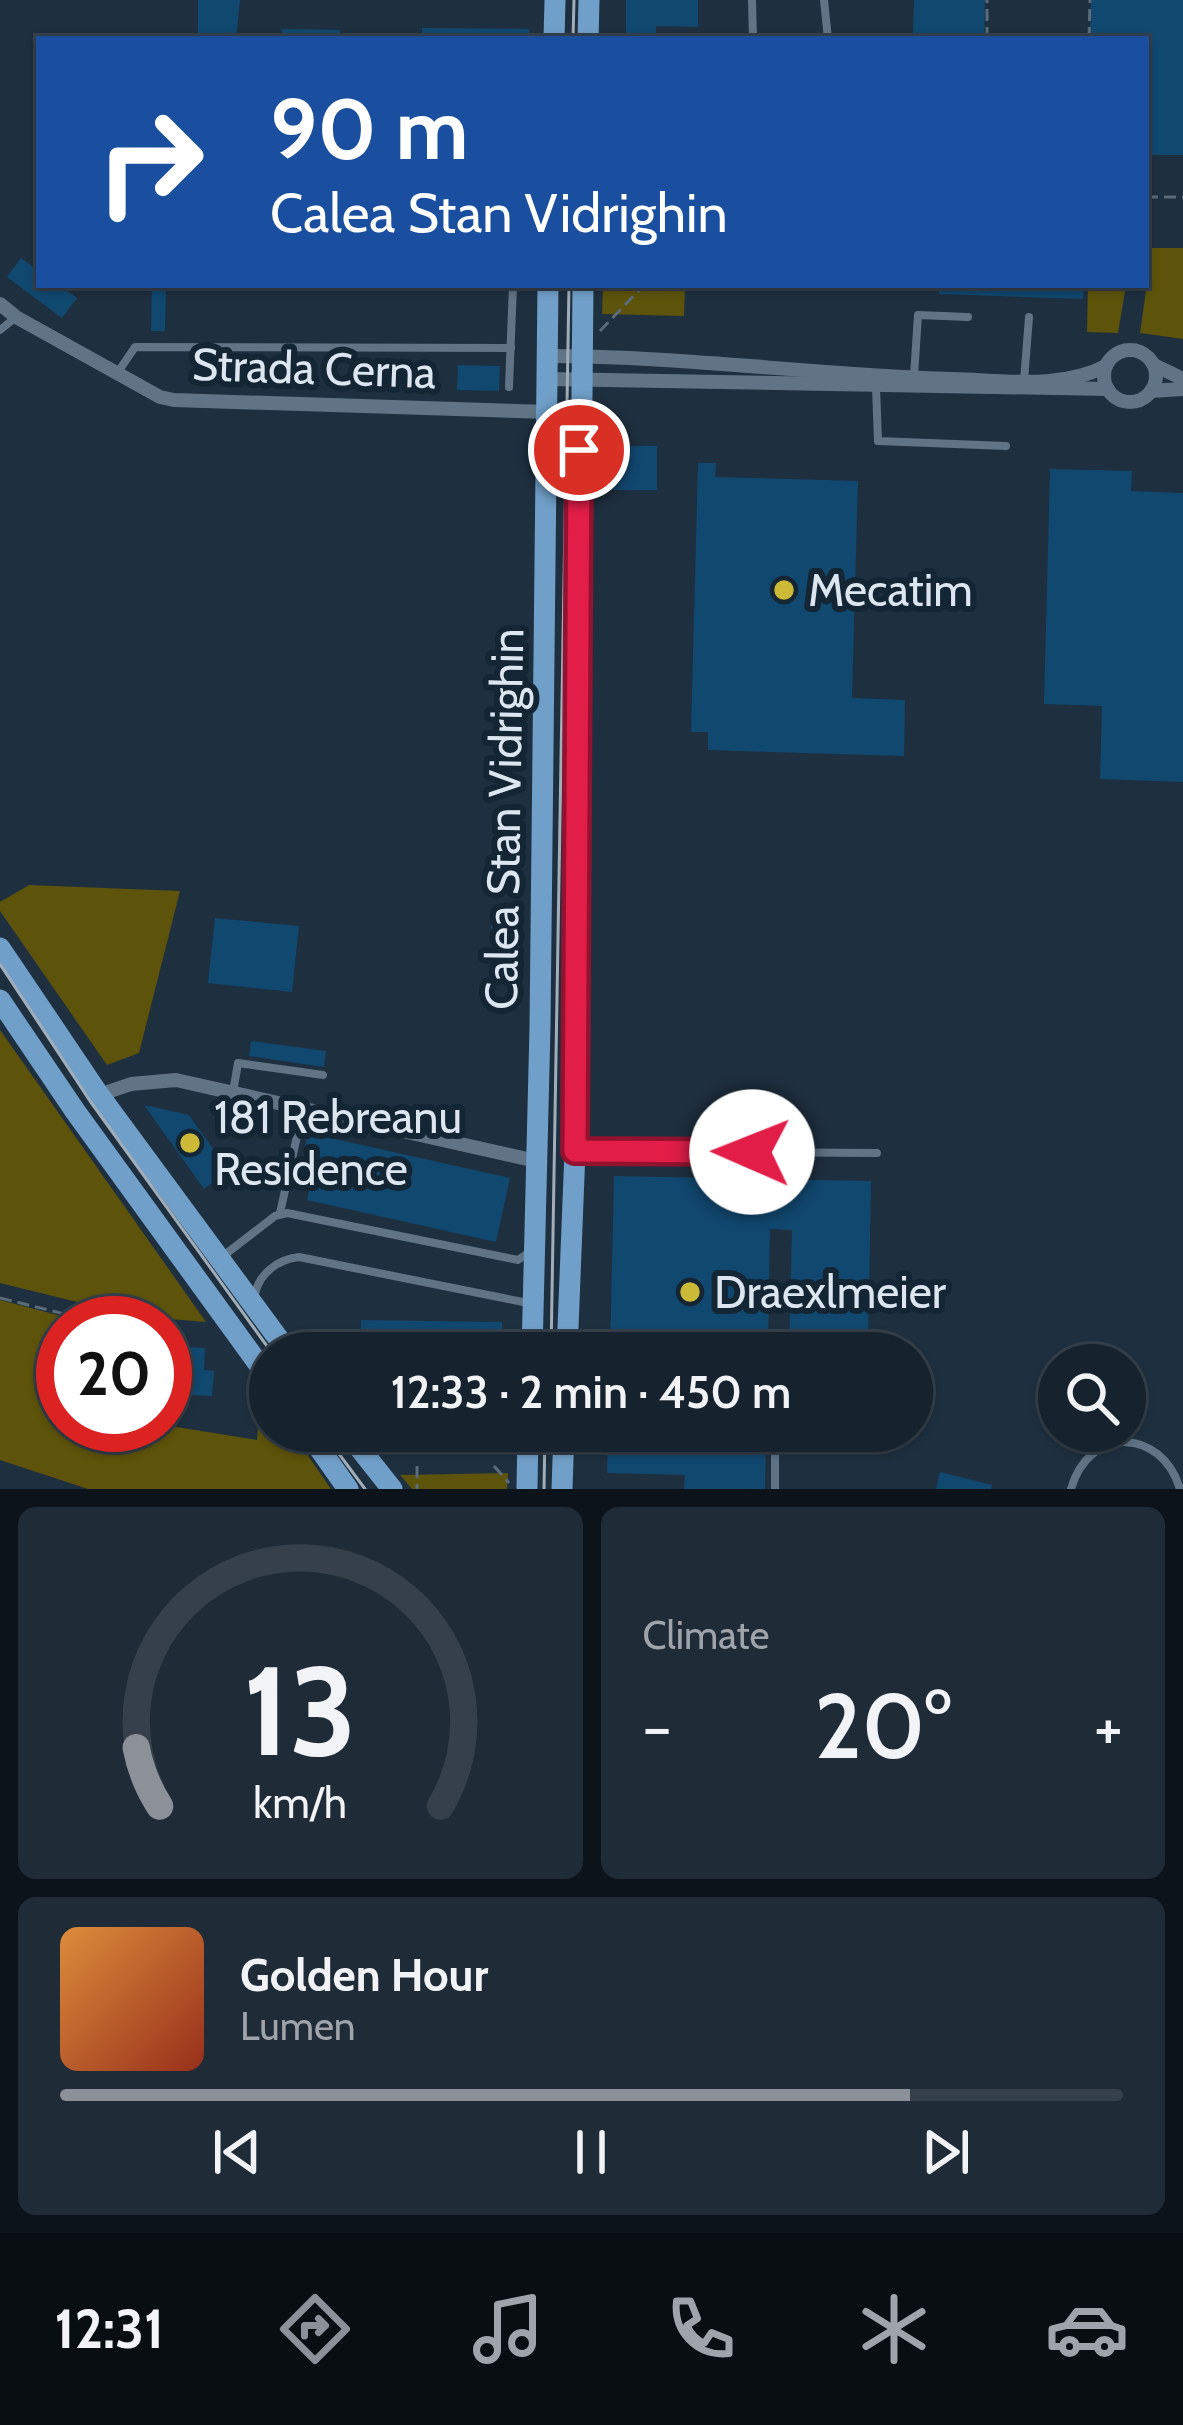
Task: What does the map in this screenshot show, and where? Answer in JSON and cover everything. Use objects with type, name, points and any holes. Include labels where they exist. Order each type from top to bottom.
[{"type":"main road","points":[[554,36],[555,0]]},
{"type":"main road","points":[[588,36],[589,0]]},
{"type":"main road","name":"Calea Stan Vidrighin","points":[[533,1332],[548,288]]},
{"type":"main road","name":"Calea Stan Vidrighin","points":[[568,1332],[575,1151],[583,288]]},
{"type":"main road","points":[[0,948],[99,1095],[277,1332]]},
{"type":"main road","points":[[0,1000],[249,1351]]},
{"type":"main road","points":[[322,1452],[348,1489]]},
{"type":"main road","points":[[363,1452],[392,1489]]},
{"type":"main road","points":[[520,1487],[525,1452]]},
{"type":"main road","points":[[562,1489],[563,1452]]},
{"type":"street","name":"Strada Cerna","points":[[0,304],[160,397],[174,400],[580,413]]},
{"type":"street","points":[[547,368],[581,356],[1024,381],[1077,377],[1132,350],[1183,379]]},
{"type":"street","points":[[1151,391],[1154,365]]},
{"type":"street","points":[[1106,366],[1108,389]]},
{"type":"street","points":[[547,368],[580,380],[1108,389],[1125,401],[1139,400],[1151,391],[1183,389]]},
{"type":"street","points":[[99,1095],[156,1080],[536,1161]]},
{"type":"lane","points":[[752,0],[752,36]]},
{"type":"lane","points":[[824,0],[828,36]]},
{"type":"lane","points":[[509,387],[513,288]]},
{"type":"lane","points":[[914,378],[918,315],[968,316]]},
{"type":"lane","points":[[0,330],[16,317]]},
{"type":"lane","points":[[1024,381],[1029,317]]},
{"type":"lane","points":[[117,372],[135,346],[511,348]]},
{"type":"lane","points":[[876,387],[878,441],[1006,446]]},
{"type":"lane","points":[[232,1093],[238,1064],[323,1075]]},
{"type":"lane","points":[[280,1215],[303,1109]]},
{"type":"lane","points":[[575,1151],[877,1154]]},
{"type":"lane","points":[[217,1253],[227,1253],[280,1215],[518,1260],[536,1246]]},
{"type":"lane","points":[[256,1308],[259,1280],[279,1263],[299,1257],[518,1298],[534,1313]]},
{"type":"lane","points":[[1071,1489],[1087,1457],[1118,1442],[1151,1448],[1165,1459],[1180,1489]]},
{"type":"lane","points":[[775,1452],[776,1489]]},
{"type":"path","points":[[986,36],[987,0]]},
{"type":"path","points":[[1089,36],[1090,0]]},
{"type":"path","points":[[1149,196],[1183,197]]},
{"type":"path","points":[[598,333],[641,288]]},
{"type":"path","points":[[0,1298],[36,1307]]},
{"type":"path","points":[[417,1466],[417,1489]]},
{"type":"path","points":[[494,1466],[520,1487]]},
{"type":"shaded area","points":[[1152,248],[1183,248],[1183,339],[1140,333]]},
{"type":"shaded area","points":[[603,288],[685,288],[684,316],[602,314]]},
{"type":"shaded area","points":[[1088,288],[1126,288],[1118,333],[1087,332]]},
{"type":"shaded area","points":[[29,885],[180,891],[139,1053],[107,1065],[0,911],[0,902]]},
{"type":"shaded area","points":[[0,1030],[188,1296],[53,1296],[0,1283]]},
{"type":"shaded area","points":[[0,1300],[36,1309],[36,1452],[192,1452],[192,1430],[249,1439],[249,1452],[305,1452],[331,1489],[88,1489],[0,1460]]},
{"type":"shaded area","points":[[192,1302],[206,1322],[192,1321]]},
{"type":"shaded area","points":[[508,1473],[507,1489],[412,1489],[400,1475]]},
{"type":"building","points":[[198,0],[240,0],[236,36],[198,36]]},
{"type":"building","points":[[626,0],[698,0],[698,27],[656,26],[656,35],[626,35]]},
{"type":"building","points":[[914,0],[985,0],[984,36],[913,36]]},
{"type":"building","points":[[1091,0],[1183,0],[1183,155],[1149,155],[1149,36],[1090,36]]},
{"type":"building","points":[[422,28],[529,29],[529,36],[422,36]]},
{"type":"building","points":[[282,29],[340,30],[340,36],[282,36]]},
{"type":"building","points":[[21,258],[36,269],[36,288],[63,288],[77,298],[62,318],[7,277]]},
{"type":"building","points":[[152,288],[166,288],[165,331],[151,331]]},
{"type":"building","points":[[939,288],[1084,288],[1083,299],[939,294]]},
{"type":"building","points":[[458,365],[500,366],[499,391],[457,390]]},
{"type":"building","points":[[609,446],[657,446],[657,490],[609,490]]},
{"type":"building","name":"Mecatim","points":[[698,463],[716,463],[715,477],[858,481],[852,698],[905,700],[904,756],[708,750],[708,732],[691,732]]},
{"type":"building","points":[[1050,469],[1132,471],[1131,491],[1183,493],[1183,782],[1100,779],[1102,706],[1044,704]]},
{"type":"building","points":[[215,918],[299,926],[292,992],[208,983]]},
{"type":"building","points":[[491,924],[516,924],[515,959],[491,958]]},
{"type":"building","points":[[251,1041],[326,1051],[324,1067],[249,1056]]},
{"type":"building","name":"181 Rebreanu Residence","points":[[144,1105],[189,1115],[228,1170],[204,1189]]},
{"type":"building","points":[[308,1133],[510,1178],[496,1242],[307,1200],[316,1159],[303,1156]]},
{"type":"building","name":"Draexlmeier","points":[[614,1176],[871,1181],[868,1332],[790,1332],[792,1230],[770,1229],[768,1332],[610,1332]]},
{"type":"building","points":[[361,1320],[502,1322],[502,1332],[361,1332]]},
{"type":"building","points":[[192,1347],[205,1348],[204,1370],[214,1371],[212,1396],[192,1395]]},
{"type":"building","points":[[608,1452],[766,1452],[765,1489],[684,1489],[685,1475],[607,1473]]},
{"type":"building","points":[[940,1472],[992,1485],[991,1489],[936,1489]]},
{"type":"tram line","points":[[573,36],[574,0]]},
{"type":"tram line","points":[[551,1332],[569,288]]},
{"type":"tram line","points":[[0,964],[90,1101],[257,1332]]},
{"type":"tram line","points":[[338,1452],[365,1489]]},
{"type":"tram line","points":[[544,1489],[545,1452]]},
{"type":"place","name":"Mecatim","points":[[784,590]]},
{"type":"place","name":"181 Rebreanu Residence","points":[[190,1143]]},
{"type":"place","name":"Draexlmeier","points":[[690,1292]]},
{"type":"route","points":[[579,450],[575,1151],[752,1152]]}]
